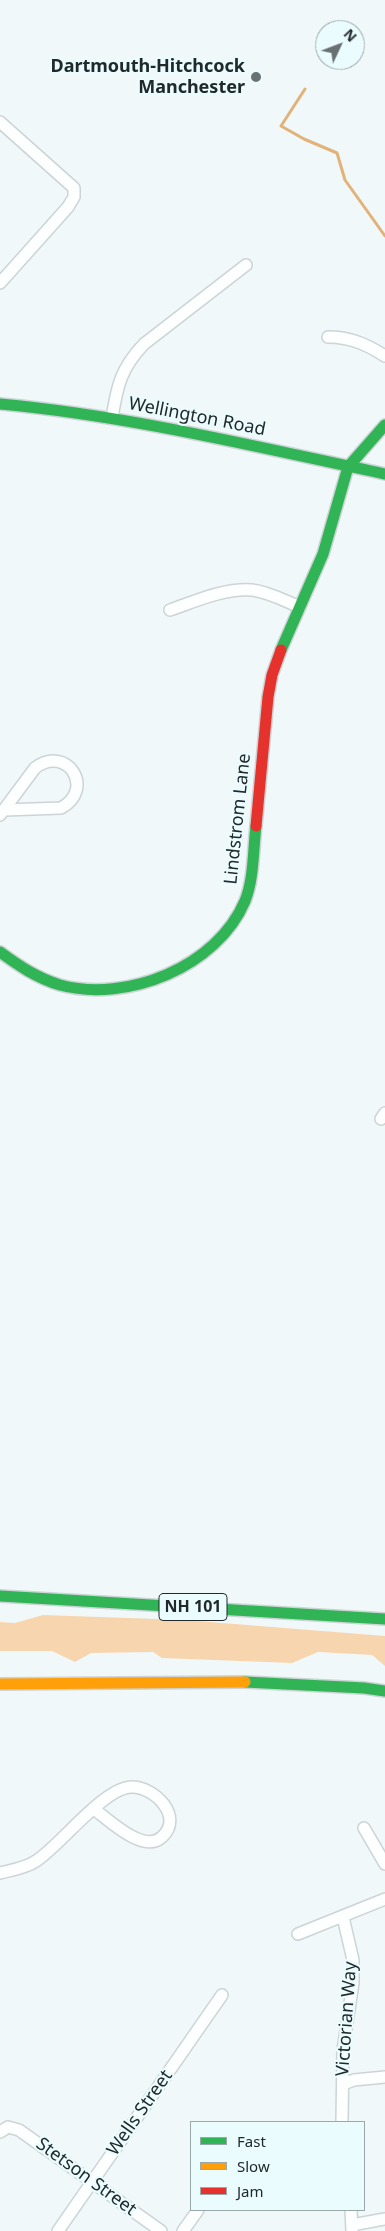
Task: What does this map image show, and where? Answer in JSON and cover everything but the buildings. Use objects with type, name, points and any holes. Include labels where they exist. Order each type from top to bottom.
[{"type":"main road","name":"Wellington Road","points":[[0,404],[112,418],[385,474]]},
{"type":"main road","points":[[348,467],[385,425]]},
{"type":"main road","name":"Lindstrom Lane","points":[[0,952],[16,965],[43,980],[74,988],[104,990],[130,985],[176,971],[199,957],[218,940],[235,919],[248,895],[254,853],[268,696],[275,664],[323,554],[348,467]]},
{"type":"main road","name":"NH 101","points":[[0,1596],[385,1619]]},
{"type":"main road","points":[[0,1684],[239,1682],[385,1690]]},
{"type":"street","points":[[0,122],[74,188],[74,197],[68,207],[0,283]]},
{"type":"street","points":[[112,418],[119,379],[134,354],[144,344],[246,265]]},
{"type":"street","points":[[328,337],[342,337],[359,341],[385,356]]},
{"type":"street","points":[[170,610],[236,591],[253,590],[300,607]]},
{"type":"street","points":[[56,761],[70,767],[77,782],[74,798],[61,808],[2,813],[35,768],[41,764],[56,761]]},
{"type":"street","points":[[0,1873],[36,1861],[94,1809],[112,1795],[132,1787],[143,1790],[162,1802],[168,1812],[169,1824],[166,1834],[158,1841],[147,1843],[136,1840],[94,1809]]},
{"type":"street","points":[[364,1828],[385,1864]]},
{"type":"street","points":[[298,1934],[343,1918],[385,1899]]},
{"type":"street","name":"Victorian Way","points":[[342,2121],[344,2050],[353,1983],[353,1960],[343,1918]]},
{"type":"street","name":"Wells Street","points":[[58,2231],[222,1995]]},
{"type":"street","points":[[343,2084],[354,2080],[385,2077]]},
{"type":"street","name":"Stetson Street","points":[[4,2130],[19,2130],[29,2136],[161,2231]]},
{"type":"street","points":[[183,2231],[197,2211]]},
{"type":"street","points":[[351,2211],[352,2228],[385,2219]]},
{"type":"shaded area","points":[[43,1615],[185,1620],[385,1636],[385,1666],[372,1655],[318,1652],[292,1663],[162,1658],[153,1652],[91,1653],[75,1662],[52,1651],[0,1651],[0,1622],[15,1623]]},
{"type":"waterway","points":[[305,89],[281,126],[304,139],[337,153],[345,180],[385,236]]},
{"type":"traffic: fast","points":[[0,404],[49,409],[145,424],[385,474]]},
{"type":"traffic: fast","points":[[281,650],[323,554],[348,467],[385,425]]},
{"type":"traffic: fast","points":[[0,952],[21,967],[44,979],[60,985],[86,989],[113,989],[141,984],[167,974],[192,961],[214,944],[232,924],[248,892],[252,874],[256,826]]},
{"type":"traffic: fast","points":[[0,1596],[385,1619]]},
{"type":"traffic: fast","points":[[245,1682],[364,1688],[385,1691]]},
{"type":"traffic: slow","points":[[0,1684],[245,1682]]},
{"type":"traffic: jam","points":[[256,826],[268,697],[272,675],[281,650]]},
{"type":"place","name":"Dartmouth-Hitchcock Manchester","points":[[256,77]]}]
